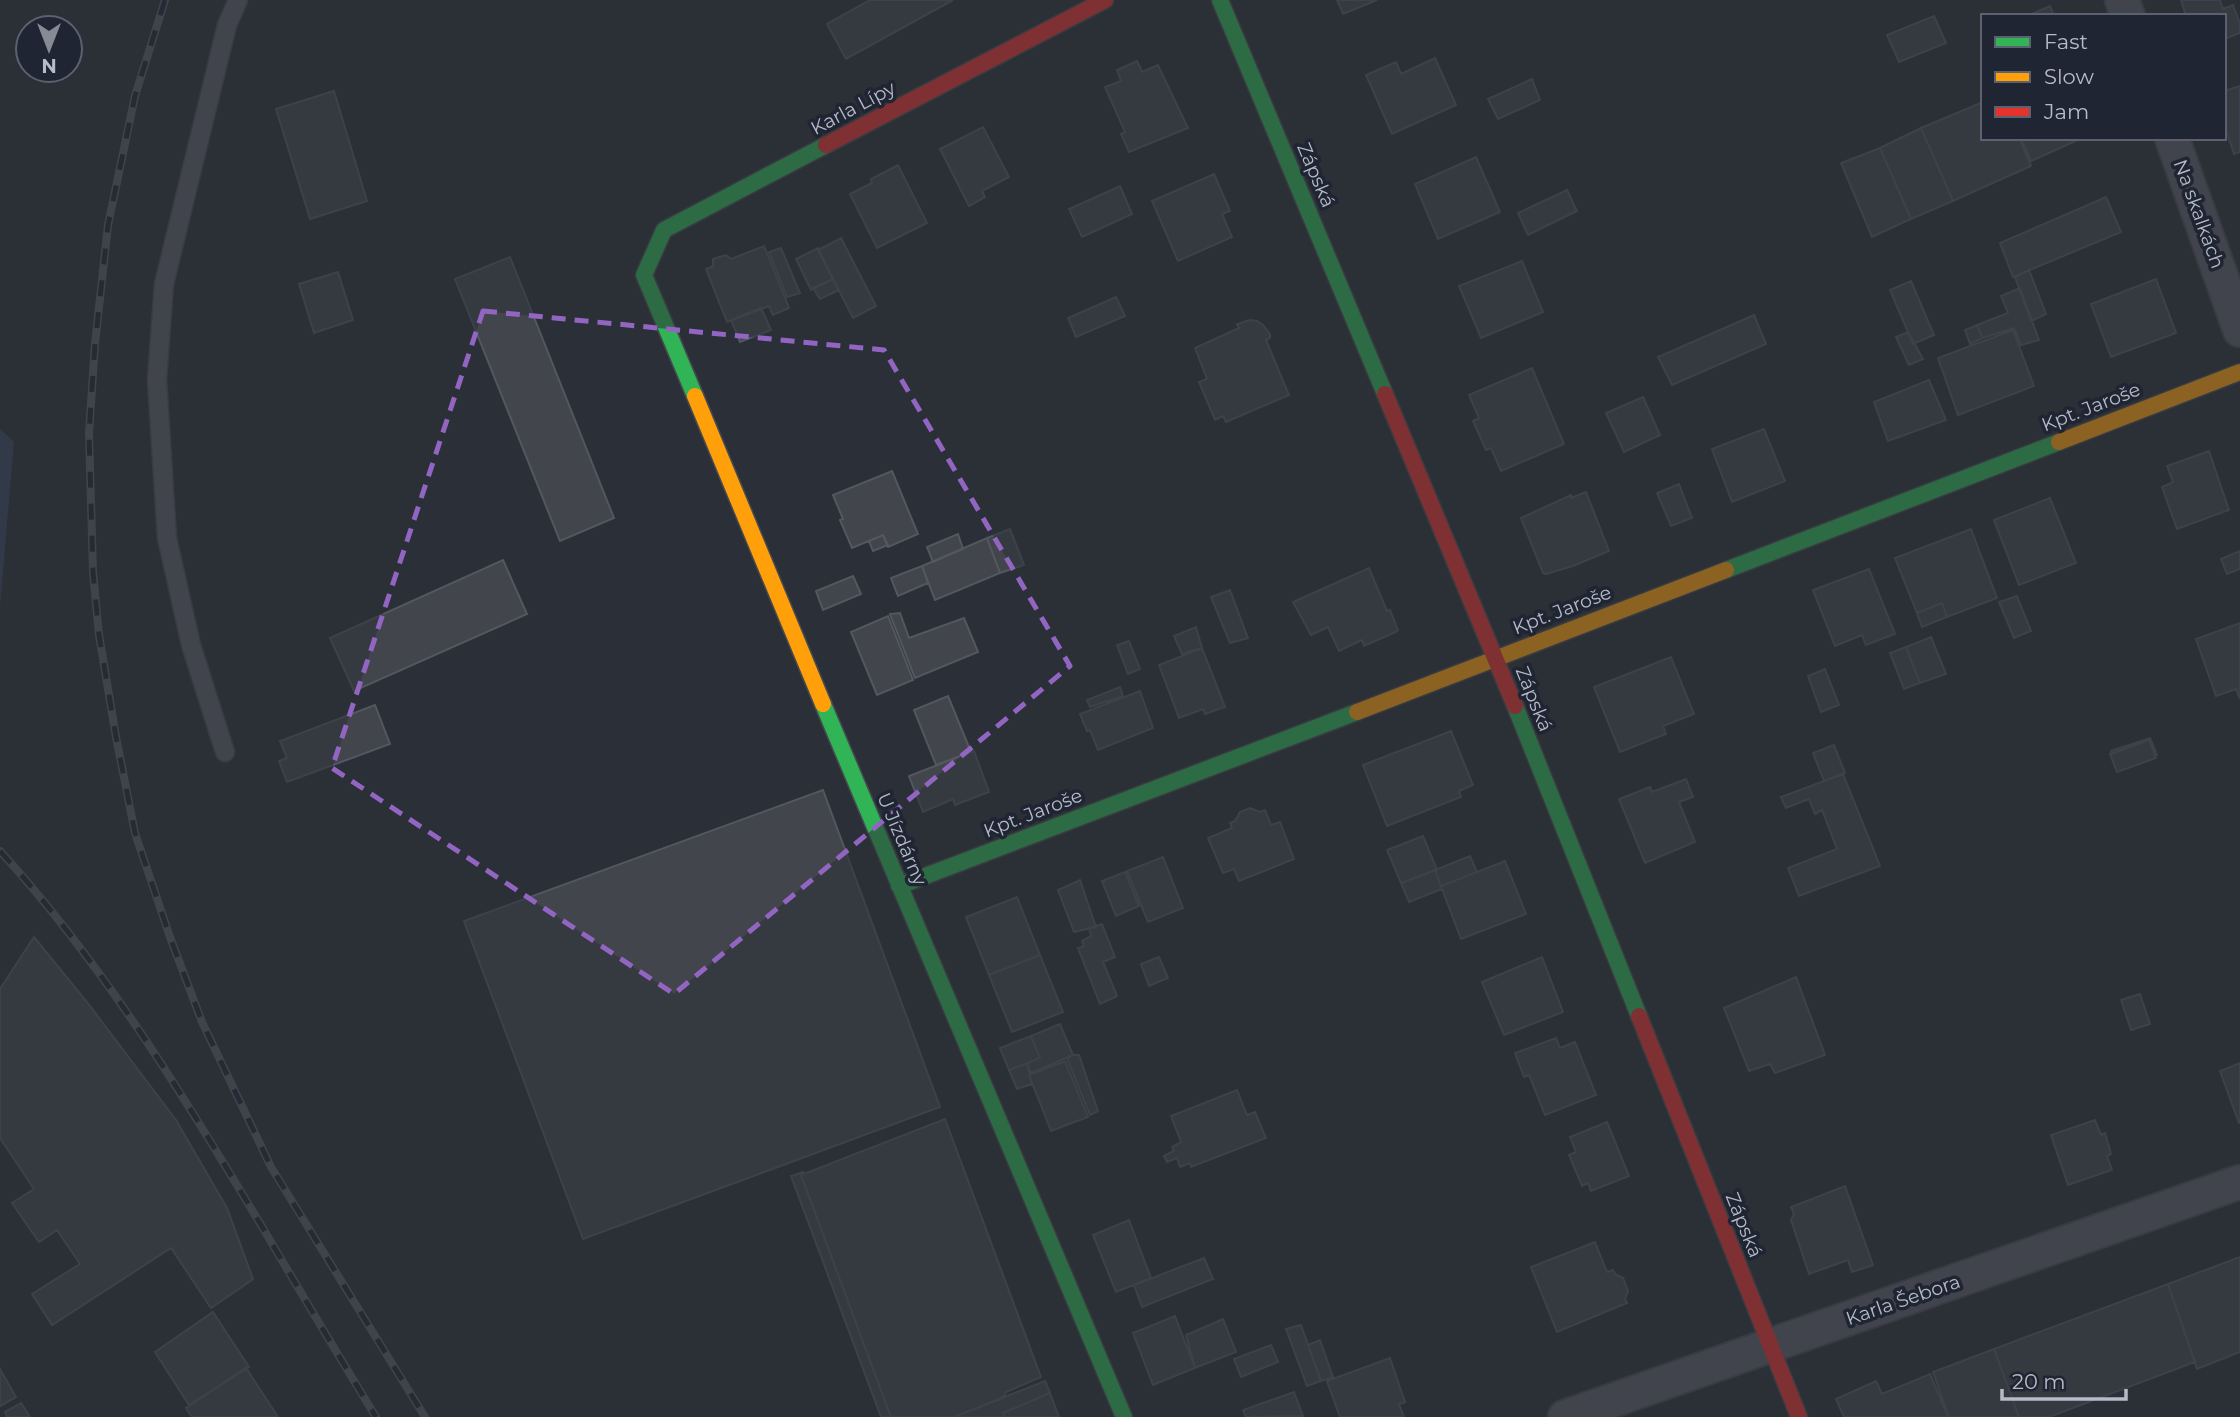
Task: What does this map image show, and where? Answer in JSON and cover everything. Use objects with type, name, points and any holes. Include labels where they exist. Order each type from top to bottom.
[{"type":"street","name":"Karla Lípy","points":[[644,275],[664,230],[1105,0]]},
{"type":"street","name":"Zápská","points":[[1220,0],[1496,659],[1798,1417]]},
{"type":"street","name":"Na skalkách","points":[[2173,140],[2240,330]]},
{"type":"street","name":"U Jízdárny","points":[[644,275],[1124,1417]]},
{"type":"street","name":"Kpt. Jaroše","points":[[899,886],[2240,372]]},
{"type":"street","name":"Karla Šebora","points":[[1565,1417],[2240,1182]]},
{"type":"lane","points":[[225,752],[191,645],[167,538],[157,380],[164,284],[227,25],[238,0]]},
{"type":"highlighted area","points":[[483,311],[884,350],[1070,666],[674,994],[332,768]]},
{"type":"water","points":[[0,429],[14,442],[0,606]]},
{"type":"building","points":[[870,0],[953,0],[846,59],[827,24]]},
{"type":"building","points":[[1337,0],[1377,0],[1343,14]]},
{"type":"building","points":[[2181,0],[2220,0],[2223,9],[2233,5],[2240,24],[2240,33],[2226,38],[2226,14],[2185,14]]},
{"type":"building","points":[[2050,6],[2053,14],[2032,14]]},
{"type":"building","points":[[1934,16],[1946,43],[1899,62],[1887,35]]},
{"type":"building","points":[[1435,58],[1456,105],[1392,134],[1366,75],[1396,62],[1401,74]]},
{"type":"building","points":[[1137,61],[1142,72],[1158,65],[1188,128],[1129,152],[1121,134],[1125,132],[1105,87],[1121,81],[1117,70]]},
{"type":"building","points":[[1532,79],[1540,100],[1498,119],[1488,99]]},
{"type":"building","points":[[2240,86],[2240,152],[2234,154],[2226,130],[2226,90]]},
{"type":"building","points":[[334,91],[367,201],[310,219],[276,109]]},
{"type":"building","points":[[1981,103],[1981,140],[2020,140],[2031,166],[1953,201],[1921,128]]},
{"type":"building","points":[[983,127],[1009,177],[982,191],[985,197],[969,206],[940,149]]},
{"type":"building","points":[[1923,127],[1921,128],[1953,201],[1911,219],[1880,148]]},
{"type":"building","points":[[2022,140],[2078,140],[2031,161]]},
{"type":"building","points":[[1880,148],[1911,219],[1872,237],[1841,163]]},
{"type":"building","points":[[1476,157],[1500,212],[1438,239],[1415,184]]},
{"type":"building","points":[[898,165],[927,223],[877,248],[850,194]]},
{"type":"building","points":[[1214,174],[1230,211],[1222,214],[1232,237],[1178,261],[1152,201]]},
{"type":"building","points":[[1120,186],[1132,214],[1082,237],[1069,209]]},
{"type":"building","points":[[1567,190],[1577,211],[1528,235],[1518,213]]},
{"type":"building","points":[[2106,197],[2121,232],[2013,277],[2000,243]]},
{"type":"building","points":[[841,238],[876,306],[853,318],[818,250]]},
{"type":"building","points":[[764,246],[789,308],[773,315],[769,306],[727,322],[706,269],[713,266],[713,259],[726,255],[731,259]]},
{"type":"building","points":[[781,248],[800,293],[787,297],[769,252]]},
{"type":"building","points":[[818,248],[833,279],[811,290],[796,259]]},
{"type":"building","points":[[510,257],[614,518],[560,541],[455,279]]},
{"type":"building","points":[[1522,261],[1543,312],[1481,338],[1459,286]]},
{"type":"building","points":[[2029,270],[2046,314],[2031,321],[2015,277]]},
{"type":"building","points":[[338,272],[353,320],[314,333],[299,284]]},
{"type":"building","points":[[833,279],[839,290],[820,299],[813,288]]},
{"type":"building","points":[[2156,279],[2176,333],[2111,357],[2091,304]]},
{"type":"building","points":[[1911,281],[1934,335],[1913,344],[1890,290]]},
{"type":"building","points":[[2020,288],[2039,340],[2021,345],[2014,328],[1983,338],[1977,325],[2008,313],[2001,296]]},
{"type":"building","points":[[1116,297],[1125,316],[1076,337],[1068,318]]},
{"type":"building","points":[[761,308],[771,330],[740,342],[731,320]]},
{"type":"building","points":[[1754,315],[1766,344],[1672,385],[1658,357]]},
{"type":"building","points":[[1250,320],[1263,325],[1270,334],[1270,338],[1266,340],[1289,395],[1226,422],[1223,416],[1215,420],[1199,382],[1207,379],[1195,348],[1239,328],[1237,324]]},
{"type":"building","points":[[1977,325],[1983,338],[1970,344],[1965,330]]},
{"type":"building","points":[[2013,330],[2034,386],[1958,415],[1938,358]]},
{"type":"building","points":[[1908,332],[1923,359],[1909,365],[1896,337]]},
{"type":"building","points":[[1532,368],[1564,444],[1501,471],[1491,448],[1486,450],[1473,421],[1479,418],[1469,395]]},
{"type":"building","points":[[1929,380],[1946,420],[1888,441],[1874,402]]},
{"type":"building","points":[[1643,397],[1660,435],[1624,452],[1606,413]]},
{"type":"building","points":[[1764,429],[1785,481],[1732,502],[1712,449]]},
{"type":"building","points":[[2209,451],[2229,510],[2177,529],[2162,487],[2173,482],[2167,466]]},
{"type":"building","points":[[892,471],[918,534],[888,547],[883,535],[852,548],[833,495]]},
{"type":"building","points":[[1679,484],[1692,518],[1671,526],[1657,493]]},
{"type":"building","points":[[1586,492],[1609,551],[1573,566],[1543,573],[1521,518],[1571,495],[1571,498]]},
{"type":"building","points":[[2050,498],[2076,563],[2019,585],[1994,520]]},
{"type":"building","points":[[1010,529],[1024,565],[1000,573],[987,538]]},
{"type":"building","points":[[1971,529],[1997,598],[1947,617],[1942,603],[1917,613],[1895,558]]},
{"type":"building","points":[[958,534],[963,549],[933,562],[927,547]]},
{"type":"building","points":[[883,535],[888,545],[873,551],[869,541]]},
{"type":"building","points":[[987,538],[1000,573],[935,600],[922,566]]},
{"type":"building","points":[[2240,551],[2240,569],[2227,574],[2221,559]]},
{"type":"building","points":[[503,560],[527,614],[354,691],[330,638]]},
{"type":"building","points":[[922,566],[928,583],[898,596],[891,578]]},
{"type":"building","points":[[1369,568],[1398,630],[1364,646],[1362,640],[1339,651],[1328,627],[1311,635],[1293,602]]},
{"type":"building","points":[[1869,569],[1895,634],[1866,645],[1862,635],[1835,646],[1813,590]]},
{"type":"building","points":[[853,576],[861,594],[823,610],[816,591]]},
{"type":"building","points":[[1230,590],[1248,638],[1230,643],[1211,597]]},
{"type":"building","points":[[2017,596],[2031,631],[2014,638],[1999,602]]},
{"type":"building","points":[[1942,603],[1947,617],[1922,627],[1917,613]]},
{"type":"building","points":[[900,613],[909,638],[964,618],[978,652],[915,678],[890,614]]},
{"type":"building","points":[[888,616],[913,680],[877,695],[851,632]]},
{"type":"building","points":[[2240,623],[2240,699],[2236,689],[2216,696],[2196,639]]},
{"type":"building","points":[[1196,627],[1202,648],[1182,654],[1174,636]]},
{"type":"building","points":[[1931,637],[1946,674],[1920,683],[1906,647]]},
{"type":"building","points":[[1129,641],[1140,669],[1128,674],[1117,645]]},
{"type":"building","points":[[1906,647],[1920,683],[1904,689],[1890,653]]},
{"type":"building","points":[[1202,648],[1225,707],[1205,714],[1203,709],[1179,718],[1159,665]]},
{"type":"building","points":[[1671,657],[1694,714],[1663,726],[1666,734],[1620,752],[1594,687]]},
{"type":"building","points":[[1825,669],[1839,705],[1821,712],[1808,676]]},
{"type":"building","points":[[1120,687],[1123,696],[1090,707],[1087,700]]},
{"type":"building","points":[[1140,691],[1153,728],[1098,750],[1080,714]]},
{"type":"building","points":[[948,696],[971,752],[936,765],[914,710]]},
{"type":"building","points":[[375,705],[390,744],[287,782],[279,761],[287,758],[280,741]]},
{"type":"building","points":[[1451,731],[1473,785],[1459,791],[1461,797],[1387,826],[1363,765]]},
{"type":"building","points":[[2150,738],[2157,755],[2155,756],[2149,740],[2112,754],[2111,751]]},
{"type":"building","points":[[2149,740],[2156,758],[2117,772],[2110,754]]},
{"type":"building","points":[[1834,745],[1845,773],[1824,781],[1813,753]]},
{"type":"building","points":[[974,751],[989,792],[955,805],[953,799],[923,812],[909,776]]},
{"type":"building","points":[[1843,774],[1880,866],[1799,896],[1788,868],[1837,849],[1822,810],[1815,814],[1809,799],[1786,808],[1781,797]]},
{"type":"building","points":[[1686,779],[1693,797],[1679,802],[1695,842],[1645,863],[1619,799],[1650,787],[1652,792]]},
{"type":"building","points":[[823,790],[940,1107],[583,1239],[464,921]]},
{"type":"building","points":[[1250,808],[1260,812],[1265,810],[1271,825],[1280,822],[1294,859],[1239,881],[1234,869],[1223,873],[1208,838],[1232,828],[1230,823],[1235,821],[1240,812]]},
{"type":"building","points":[[1423,836],[1437,870],[1401,883],[1387,850]]},
{"type":"building","points":[[1470,856],[1477,872],[1441,886],[1435,870]]},
{"type":"building","points":[[1163,857],[1183,908],[1148,922],[1127,871]]},
{"type":"building","points":[[1505,861],[1526,914],[1461,939],[1441,886]]},
{"type":"building","points":[[1435,870],[1442,889],[1409,902],[1401,883]]},
{"type":"building","points":[[1125,872],[1139,906],[1116,916],[1102,881]]},
{"type":"building","points":[[1080,880],[1096,927],[1074,932],[1058,890]]},
{"type":"building","points":[[1017,897],[1040,955],[989,975],[966,917]]},
{"type":"building","points":[[1102,924],[1115,957],[1103,962],[1117,996],[1100,1004],[1078,948],[1084,946],[1082,941],[1091,936],[1089,928]]},
{"type":"building","points":[[34,937],[176,1120],[227,1208],[253,1279],[211,1308],[171,1248],[52,1325],[32,1294],[80,1264],[57,1230],[39,1242],[12,1203],[34,1189],[0,1138],[0,989]]},
{"type":"building","points":[[1040,955],[1063,1012],[1012,1032],[989,975]]},
{"type":"building","points":[[1159,957],[1168,978],[1149,986],[1141,964]]},
{"type":"building","points":[[1542,957],[1563,1012],[1504,1035],[1482,982]]},
{"type":"building","points":[[1796,977],[1825,1055],[1775,1073],[1770,1064],[1749,1071],[1724,1008]]},
{"type":"building","points":[[2140,994],[2150,1024],[2131,1030],[2121,1000]]},
{"type":"building","points":[[1060,1024],[1073,1055],[1031,1073],[1027,1063],[1040,1058],[1031,1036]]},
{"type":"building","points":[[1031,1036],[1040,1058],[1009,1070],[1000,1048]]},
{"type":"building","points":[[1556,1038],[1560,1048],[1575,1042],[1596,1095],[1545,1115],[1529,1075],[1524,1077],[1515,1053]]},
{"type":"building","points":[[1079,1055],[1098,1111],[1090,1115],[1067,1059]]},
{"type":"building","points":[[1065,1061],[1088,1117],[1051,1131],[1029,1075]]},
{"type":"building","points":[[1027,1063],[1032,1084],[1017,1089],[1009,1070]]},
{"type":"building","points":[[2240,1063],[2240,1123],[2239,1123],[2220,1071]]},
{"type":"building","points":[[1237,1090],[1247,1115],[1255,1112],[1266,1138],[1191,1167],[1190,1163],[1180,1167],[1177,1158],[1167,1162],[1164,1156],[1174,1151],[1172,1147],[1181,1142],[1171,1116]]},
{"type":"building","points":[[945,1119],[1041,1377],[1006,1392],[1003,1398],[954,1417],[891,1417],[801,1175]]},
{"type":"building","points":[[2095,1120],[2101,1135],[2105,1133],[2111,1154],[2107,1156],[2112,1170],[2068,1185],[2051,1135]]},
{"type":"building","points":[[1607,1122],[1629,1176],[1591,1191],[1588,1183],[1582,1186],[1569,1155],[1576,1152],[1570,1137]]},
{"type":"building","points":[[803,1172],[801,1175],[891,1417],[881,1417],[791,1176]]},
{"type":"building","points":[[1845,1186],[1873,1265],[1852,1272],[1848,1260],[1809,1274],[1791,1220],[1794,1214],[1791,1207]]},
{"type":"building","points":[[1129,1220],[1151,1278],[1116,1292],[1093,1235]]},
{"type":"building","points":[[1595,1242],[1607,1272],[1613,1270],[1623,1278],[1628,1291],[1625,1299],[1627,1303],[1557,1332],[1531,1267]]},
{"type":"building","points":[[2240,1257],[2240,1352],[2197,1369],[2168,1284]]},
{"type":"building","points":[[1204,1258],[1213,1279],[1142,1307],[1134,1285]]},
{"type":"building","points":[[2168,1284],[2195,1362],[2049,1417],[2019,1417],[1994,1349]]},
{"type":"building","points":[[213,1312],[249,1367],[189,1405],[155,1352]]},
{"type":"building","points":[[1175,1316],[1195,1368],[1153,1385],[1133,1333]]},
{"type":"building","points":[[1223,1319],[1236,1352],[1195,1368],[1186,1335]]},
{"type":"building","points":[[1301,1325],[1321,1381],[1307,1386],[1286,1329]]},
{"type":"building","points":[[1320,1340],[1333,1377],[1321,1381],[1308,1345]]},
{"type":"building","points":[[1271,1345],[1278,1362],[1241,1377],[1234,1359]]},
{"type":"building","points":[[1994,1349],[2019,1417],[1949,1417],[1933,1372]]},
{"type":"building","points":[[1390,1358],[1405,1402],[1399,1404],[1404,1417],[1340,1417],[1327,1381]]},
{"type":"building","points":[[246,1368],[278,1417],[192,1417],[186,1408]]},
{"type":"building","points":[[0,1369],[16,1397],[0,1406]]},
{"type":"building","points":[[1930,1374],[1948,1417],[1844,1417],[1836,1399],[1876,1381],[1882,1394]]},
{"type":"building","points":[[1045,1381],[1050,1393],[1003,1413],[1005,1417],[954,1417]]},
{"type":"building","points":[[1294,1392],[1303,1416],[1246,1417],[1243,1410]]},
{"type":"building","points":[[1050,1393],[1059,1417],[1005,1417],[1003,1413]]},
{"type":"building","points":[[21,1403],[30,1417],[7,1417],[5,1412]]},
{"type":"railway","points":[[165,0],[135,96],[108,225],[95,344],[89,433],[93,572],[99,635],[116,737],[135,833],[202,1022],[271,1167],[425,1417]]},
{"type":"railway","points":[[0,851],[74,940],[173,1082],[376,1417]]},
{"type":"traffic: fast","points":[[1220,0],[1385,394]]},
{"type":"traffic: fast","points":[[695,396],[644,275],[664,230],[826,145]]},
{"type":"traffic: fast","points":[[1726,570],[2059,442]]},
{"type":"traffic: fast","points":[[823,704],[1124,1417]]},
{"type":"traffic: fast","points":[[1515,706],[1639,1016]]},
{"type":"traffic: fast","points":[[899,886],[1357,712]]},
{"type":"traffic: slow","points":[[2059,442],[2240,372]]},
{"type":"traffic: slow","points":[[695,396],[823,704]]},
{"type":"traffic: slow","points":[[1357,712],[1726,570]]},
{"type":"traffic: jam","points":[[826,145],[1105,0]]},
{"type":"traffic: jam","points":[[1385,394],[1515,706]]},
{"type":"traffic: jam","points":[[1639,1016],[1799,1417]]}]
